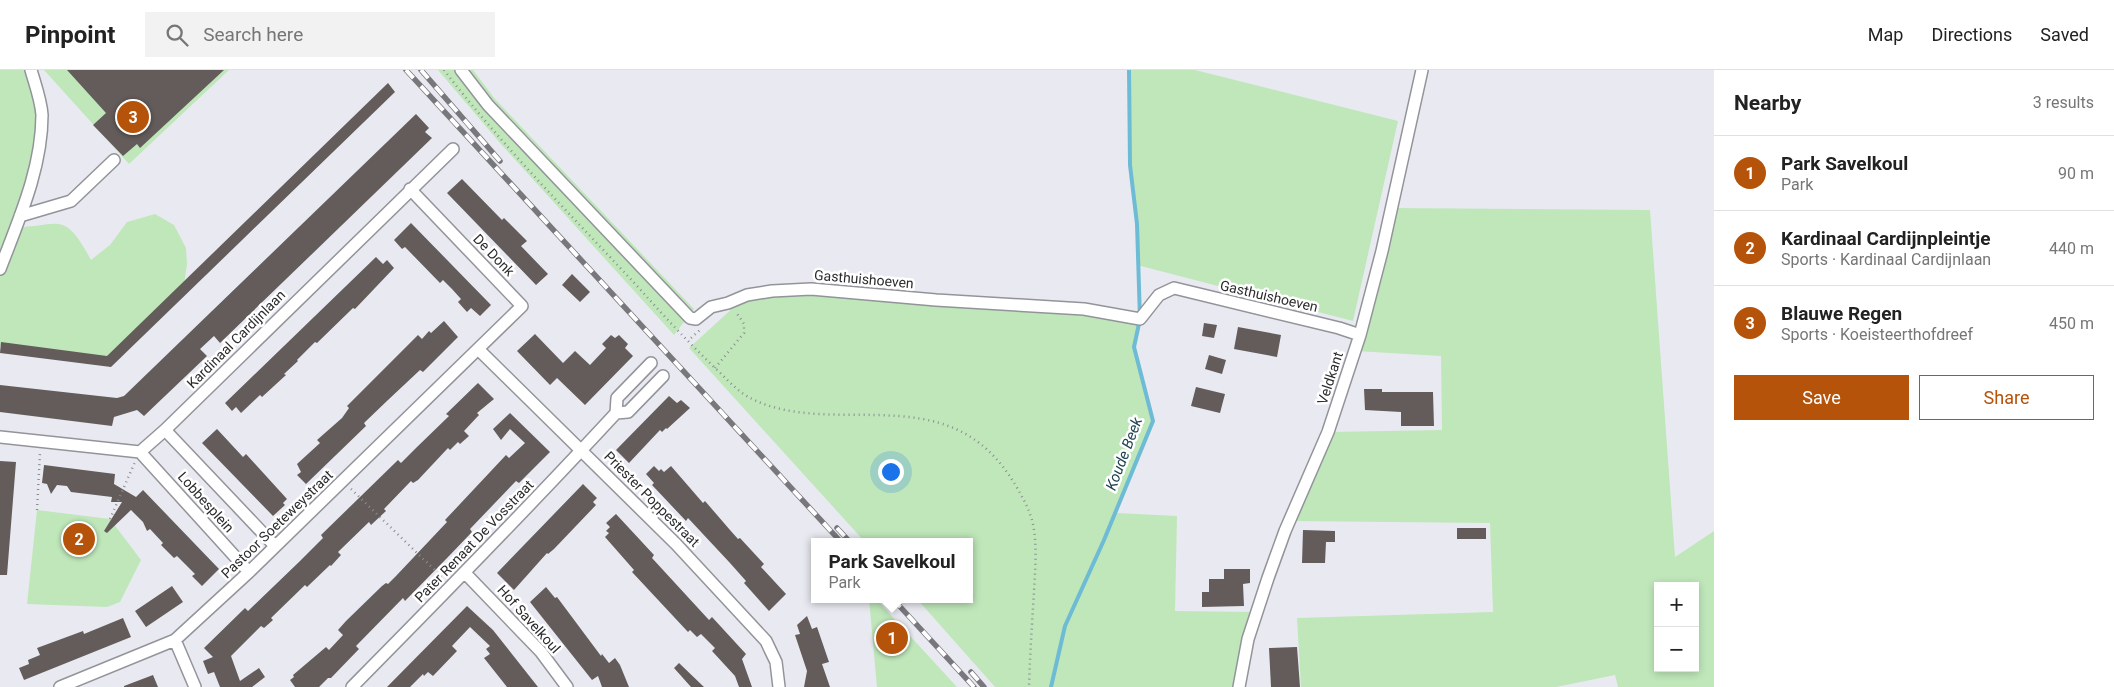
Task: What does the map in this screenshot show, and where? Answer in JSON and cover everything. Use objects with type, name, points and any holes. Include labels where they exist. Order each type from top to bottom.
[{"type":"street","points":[[0,269],[39,157],[42,113],[31,70]]},
{"type":"street","name":"Gasthuishoeven","points":[[461,70],[488,105],[690,318],[696,318],[711,307],[728,304],[747,295],[812,289],[936,300],[1084,309],[1140,318],[1159,295],[1174,288],[1339,328],[1360,335]]},
{"type":"street","name":"Veldkant","points":[[1239,687],[1248,639],[1268,578],[1285,530],[1328,432],[1360,335],[1382,251],[1422,70]]},
{"type":"street","name":"Kardinaal Cardijnlaan","points":[[140,452],[165,430],[453,149]]},
{"type":"street","points":[[20,216],[71,201],[114,160]]},
{"type":"street","name":"De Donk","points":[[410,189],[522,306],[487,341]]},
{"type":"street","name":"Pastoor Soeteweystraat","points":[[60,687],[175,640],[249,572],[487,341]]},
{"type":"street","name":"Priester Poppestraat","points":[[478,349],[676,544],[766,641],[776,662],[779,687]]},
{"type":"street","name":"Pater Renaat De Vosstraat","points":[[352,687],[465,573],[582,450],[616,413],[617,398],[651,363]]},
{"type":"street","name":"Pater Renaat De Vosstraat","points":[[616,413],[628,412],[663,376]]},
{"type":"street","name":"Lobbesplein","points":[[165,430],[275,546]]},
{"type":"street","points":[[0,437],[140,452]]},
{"type":"street","name":"Lobbesplein","points":[[140,452],[249,572]]},
{"type":"street","name":"Hof Savelkoul","points":[[465,573],[541,652],[567,687]]},
{"type":"street","points":[[175,640],[195,687]]},
{"type":"path","points":[[444,70],[480,116],[678,332],[745,395],[782,409],[809,414],[898,416],[928,419],[969,435],[988,450],[1007,470],[1026,502],[1034,528],[1036,559],[1029,687]]},
{"type":"path","points":[[715,368],[744,333],[744,324],[728,304]]},
{"type":"path","points":[[37,510],[41,441]]},
{"type":"path","points":[[110,519],[140,452]]},
{"type":"path","points":[[342,481],[452,586]]},
{"type":"green space","points":[[0,70],[33,70],[38,99],[34,159],[9,227],[49,224],[65,226],[73,232],[91,260],[110,245],[127,222],[155,214],[174,225],[186,248],[187,264],[184,285],[106,359],[0,346]]},
{"type":"green space","points":[[44,70],[229,70],[129,164]]},
{"type":"green space","points":[[438,70],[473,70],[495,99],[694,309],[674,335],[500,143]]},
{"type":"green space","points":[[1129,70],[1195,70],[1398,121],[1353,321],[1137,265],[1137,224],[1130,165]]},
{"type":"green space","points":[[1392,208],[1650,210],[1675,557],[1714,531],[1714,687],[1618,687],[1615,675],[1556,687],[1301,687],[1297,618],[1493,612],[1490,523],[1289,521],[1328,432],[1442,430],[1441,356],[1355,351]]},
{"type":"green space","points":[[772,291],[1140,319],[1134,347],[1153,421],[1114,515],[1118,513],[1177,516],[1175,611],[1257,612],[1239,687],[995,687],[921,603],[973,603],[973,538],[861,538],[689,348],[747,295]]},
{"type":"green space","points":[[37,510],[110,519],[141,560],[120,602],[107,607],[27,604]]},
{"type":"green space","points":[[869,603],[880,603],[957,687],[877,687]]},
{"type":"building","points":[[67,70],[224,70],[140,148],[137,144],[123,156],[93,125],[106,113]]},
{"type":"building","points":[[388,83],[395,92],[111,367],[0,353],[1,342],[107,356]]},
{"type":"building","points":[[416,114],[429,128],[425,132],[432,138],[220,343],[214,336],[200,349],[207,356],[144,416],[137,410],[114,417],[112,426],[0,412],[0,385],[117,398],[124,396]]},
{"type":"building","points":[[462,179],[502,220],[504,218],[527,241],[521,246],[548,274],[536,285],[447,193]]},
{"type":"building","points":[[411,223],[491,305],[480,316],[471,308],[467,312],[458,302],[461,299],[443,280],[440,283],[405,247],[402,249],[394,240]]},
{"type":"building","points":[[376,257],[383,264],[387,260],[394,268],[355,309],[353,308],[317,343],[315,342],[284,374],[286,375],[262,397],[260,395],[241,413],[236,407],[232,411],[225,403]]},
{"type":"building","points":[[572,274],[590,292],[580,302],[562,285]]},
{"type":"building","points":[[444,321],[458,337],[423,372],[420,370],[364,423],[366,426],[306,484],[297,475],[301,472],[297,464],[320,443],[317,440],[342,418],[349,408],[347,406],[418,335],[422,339],[429,331],[431,333]]},
{"type":"building","points":[[1204,323],[1217,325],[1214,338],[1202,336]]},
{"type":"building","points":[[1238,327],[1281,335],[1277,357],[1234,349]]},
{"type":"building","points":[[535,334],[563,363],[575,351],[590,365],[606,348],[602,344],[611,335],[615,338],[619,335],[628,344],[625,348],[633,356],[585,405],[557,378],[550,385],[517,351]]},
{"type":"building","points":[[1209,355],[1226,360],[1222,374],[1205,369]]},
{"type":"building","points":[[478,383],[494,399],[477,413],[479,415],[464,431],[469,436],[460,444],[458,442],[450,450],[448,448],[418,480],[413,483],[411,481],[384,509],[386,511],[371,525],[369,522],[338,552],[341,555],[331,566],[307,587],[305,585],[271,618],[273,620],[264,628],[261,626],[231,656],[240,681],[259,668],[265,677],[252,687],[220,687],[214,672],[208,674],[203,661],[213,657],[204,648],[245,608],[248,611],[299,562],[323,538],[321,535],[398,460],[401,463],[449,416],[446,414]]},
{"type":"building","points":[[1196,387],[1225,394],[1220,413],[1191,406]]},
{"type":"building","points":[[1364,389],[1382,389],[1382,392],[1433,392],[1434,426],[1401,426],[1401,412],[1365,410]]},
{"type":"building","points":[[669,396],[677,403],[681,400],[690,408],[667,429],[662,432],[660,430],[629,463],[616,450]]},
{"type":"building","points":[[510,413],[550,452],[519,483],[516,481],[470,529],[472,532],[449,556],[405,601],[403,598],[356,646],[359,649],[331,678],[328,678],[319,687],[295,687],[290,680],[294,677],[293,675],[326,647],[329,650],[343,635],[338,630],[346,621],[382,586],[386,583],[388,584],[396,576],[506,455],[509,458],[525,443],[510,429],[501,440],[493,429]]},
{"type":"building","points":[[217,429],[243,457],[246,454],[287,499],[283,503],[285,505],[273,516],[202,443]]},
{"type":"building","points":[[0,461],[16,462],[7,575],[0,575]]},
{"type":"building","points":[[44,465],[115,474],[114,484],[136,497],[143,490],[219,569],[202,586],[192,576],[195,574],[177,556],[174,558],[161,545],[163,543],[150,529],[147,531],[143,522],[131,510],[107,533],[104,531],[122,502],[111,502],[112,497],[71,492],[67,486],[57,485],[51,494],[47,484],[42,483]]},
{"type":"building","points":[[654,466],[659,471],[661,469],[664,472],[671,466],[703,503],[705,501],[738,539],[740,538],[764,564],[761,567],[786,594],[769,611],[744,583],[746,581],[730,563],[688,518],[686,521],[652,485],[654,483],[646,474]]},
{"type":"building","points":[[583,484],[597,498],[593,502],[596,505],[554,549],[547,553],[514,590],[497,573]]},
{"type":"building","points":[[616,514],[654,555],[652,558],[709,620],[712,617],[746,654],[742,659],[752,687],[739,687],[735,676],[712,651],[715,648],[701,634],[697,637],[690,630],[688,632],[632,572],[634,570],[605,537],[609,533],[606,531],[610,527],[606,523]]},
{"type":"building","points":[[1457,528],[1486,528],[1486,539],[1457,539]]},
{"type":"building","points":[[1303,530],[1335,531],[1335,542],[1326,542],[1325,563],[1302,563]]},
{"type":"building","points":[[1224,569],[1250,569],[1250,583],[1243,584],[1244,606],[1202,607],[1202,592],[1209,592],[1209,579],[1224,579]]},
{"type":"building","points":[[172,586],[183,602],[146,627],[135,611]]},
{"type":"building","points":[[546,587],[555,598],[557,597],[601,656],[602,654],[609,663],[615,658],[629,687],[602,687],[598,676],[592,680],[530,602]]},
{"type":"building","points":[[467,606],[493,630],[538,687],[507,687],[484,658],[490,654],[486,649],[490,646],[470,627],[452,646],[457,651],[433,676],[428,672],[424,676],[423,674],[410,687],[387,687]]},
{"type":"building","points":[[807,616],[812,629],[817,627],[829,662],[822,664],[830,687],[804,687],[807,671],[795,635],[800,634],[797,625]]},
{"type":"building","points":[[123,618],[131,637],[24,680],[19,668],[29,664],[28,660],[40,655],[37,648],[83,631],[84,634]]},
{"type":"building","points":[[1297,647],[1300,687],[1271,687],[1269,648]]},
{"type":"building","points":[[679,663],[704,687],[691,687],[674,668]]},
{"type":"building","points":[[153,675],[158,687],[124,687],[124,686]]},
{"type":"waterway","name":"Koude Beek","points":[[1051,687],[1065,626],[1104,540],[1153,421],[1134,347],[1140,319],[1137,224],[1130,165],[1129,70]]},
{"type":"railway","points":[[406,70],[837,538]]},
{"type":"railway","points":[[421,70],[500,161]]},
{"type":"railway","points":[[837,528],[846,538]]},
{"type":"railway","points":[[897,603],[974,687]]},
{"type":"railway","points":[[971,672],[984,687]]},
{"type":"place","name":"Blauwe Regen","points":[[133,117]]},
{"type":"place","name":"Kardinaal Cardijnpleintje","points":[[79,539]]},
{"type":"place","name":"Park Savelkoul","points":[[892,638]]}]
